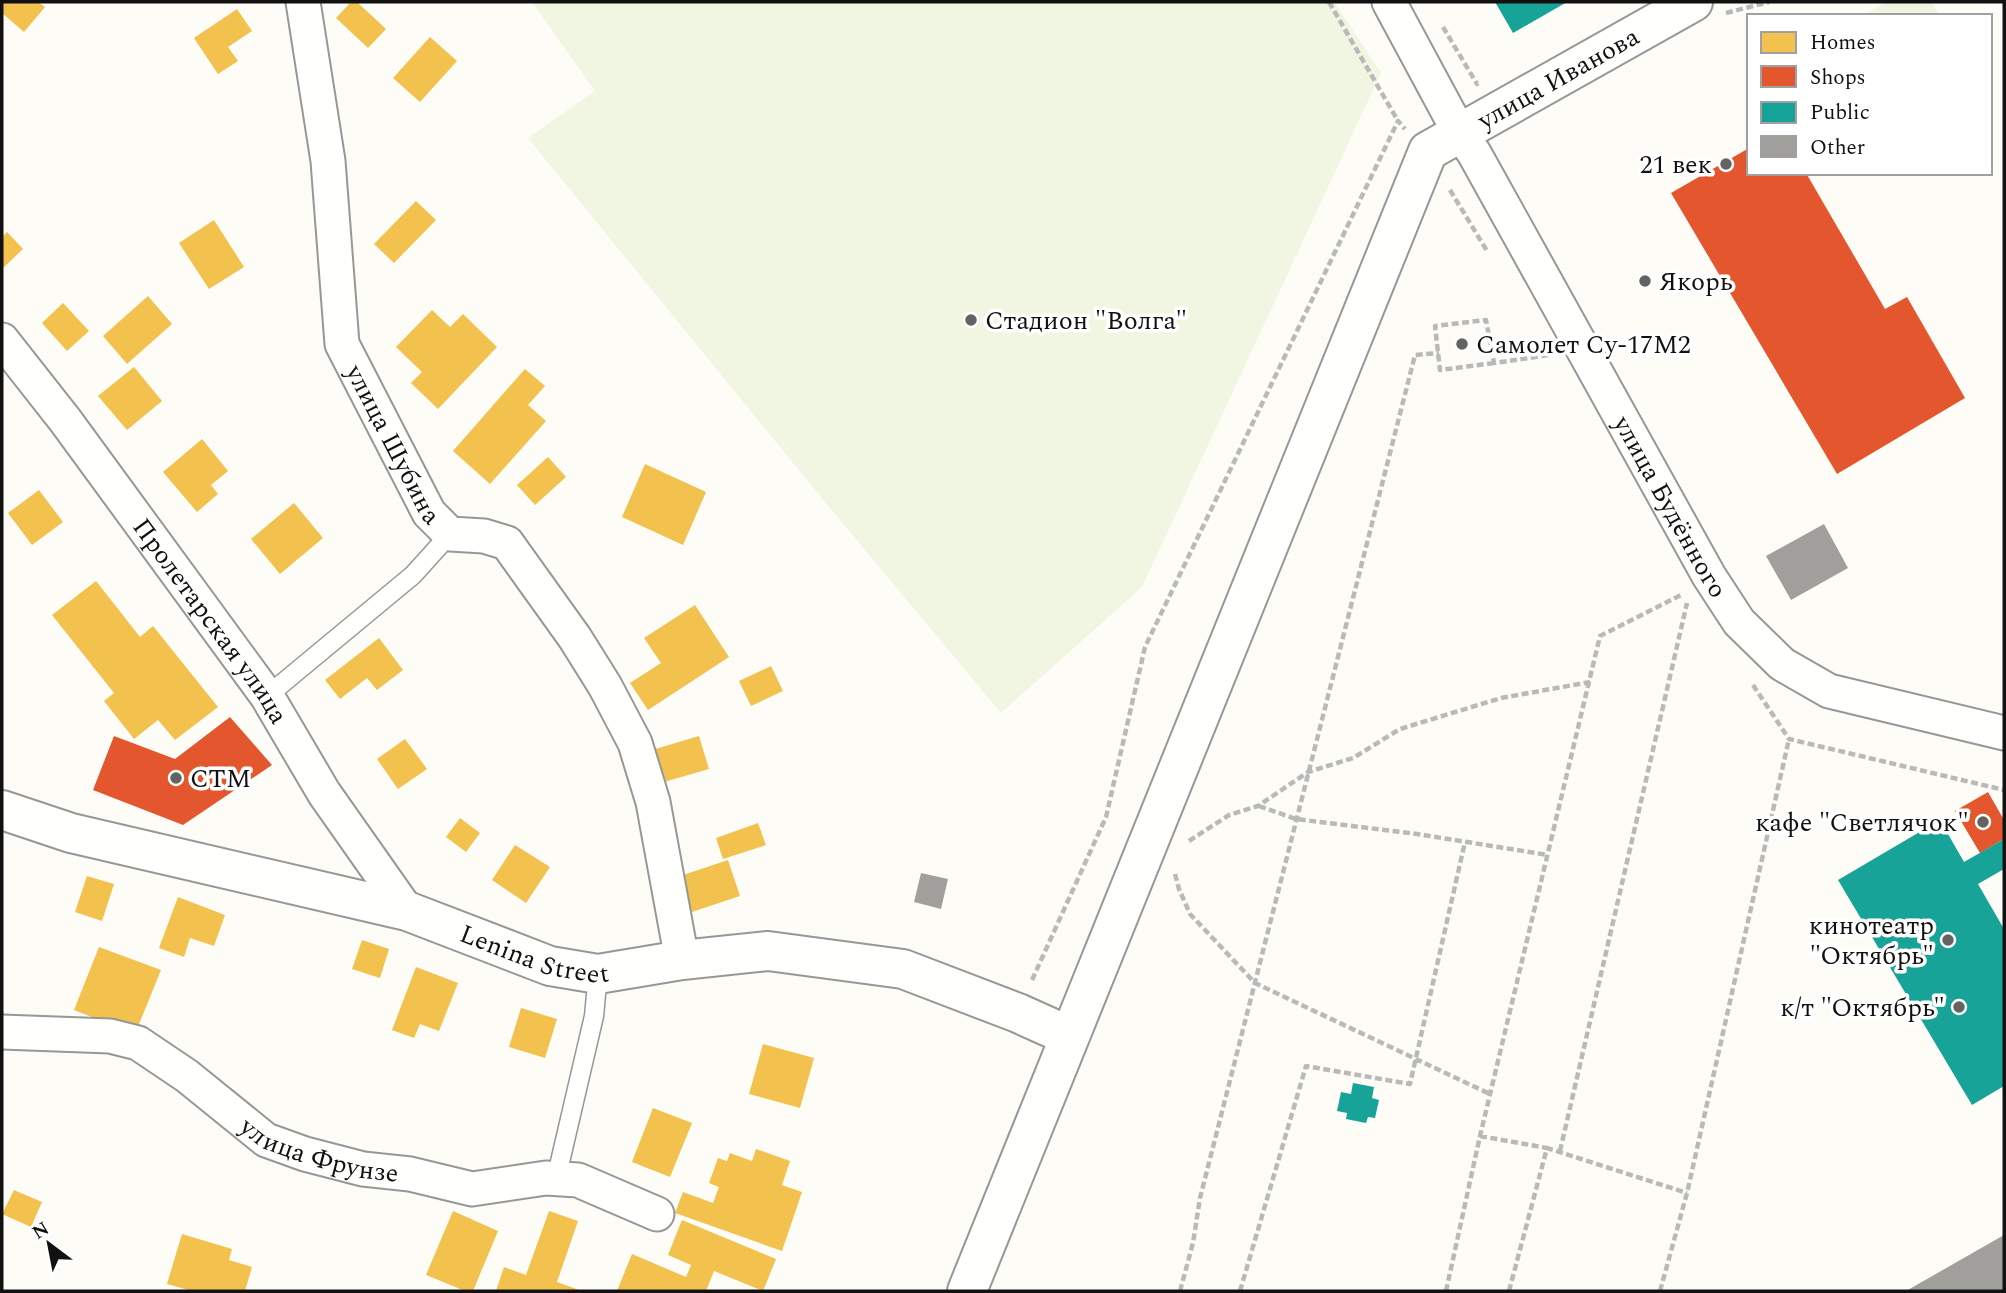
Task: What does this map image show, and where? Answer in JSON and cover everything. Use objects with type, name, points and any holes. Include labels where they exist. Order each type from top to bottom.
[{"type":"street","name":"улица Шубина","points":[[303,2],[328,162],[341,345],[429,513],[450,534],[484,536],[507,543],[575,638],[605,686],[635,743],[653,802],[682,960]]},
{"type":"street","name":"улица Будённого","points":[[1389,2],[1443,141],[1474,153],[1709,576],[1738,622],[1782,664],[1829,691],[2004,733]]},
{"type":"street","name":"улица Иванова","points":[[1443,141],[1693,2]]},
{"type":"street","points":[[967,1291],[1069,1035],[1443,141]]},
{"type":"street","name":"Пролетарская улица","points":[[2,340],[65,421],[267,696],[324,793],[407,911]]},
{"type":"street","name":"Lenina Street","points":[[2,810],[71,833],[407,911],[550,966],[598,974],[682,960],[768,951],[903,969],[1069,1035]]},
{"type":"street","name":"улица Фрунзе","points":[[2,1031],[110,1036],[138,1043],[187,1076],[266,1140],[317,1157],[363,1169],[410,1174],[472,1189],[546,1178],[578,1180],[657,1214]]},
{"type":"lane","points":[[267,696],[413,575],[450,534]]},
{"type":"lane","points":[[556,1178],[594,1016],[598,974]]},
{"type":"path","points":[[1329,2],[1398,121],[1443,141]]},
{"type":"path","points":[[1442,25],[1477,84],[1489,77]]},
{"type":"path","points":[[1018,1013],[1106,817],[1146,647],[1398,121]]},
{"type":"path","points":[[1494,363],[1486,320],[1436,326],[1440,370],[1494,363],[1550,355]]},
{"type":"path","points":[[1180,1291],[1193,1243],[1200,1198],[1415,355],[1439,352]]},
{"type":"path","points":[[1446,1291],[1480,1136],[1600,636],[1690,591],[1560,1151]]},
{"type":"path","points":[[1182,845],[1230,815],[1258,806],[1308,772],[1353,758],[1400,729],[1501,698],[1590,682]]},
{"type":"path","points":[[1660,1291],[1687,1193],[1789,739]]},
{"type":"path","points":[[1258,806],[1296,819],[1548,855]]},
{"type":"path","points":[[1240,1291],[1306,1066],[1410,1084],[1465,842]]},
{"type":"path","points":[[1173,864],[1179,889],[1190,914],[1255,983],[1490,1094]]},
{"type":"path","points":[[1480,1136],[1560,1151],[1687,1193]]},
{"type":"path","points":[[1509,1291],[1547,1148]]},
{"type":"green space","name":"Стадион \"Волга\"","points":[[532,2],[1334,2],[1381,73],[1142,587],[1001,713],[528,138],[595,91]]},
{"type":"green space","points":[[1887,2],[1932,2],[1939,14],[1865,14]]},
{"type":"building: Homes","points":[[2,2],[38,2],[45,7],[24,32],[2,13]]},
{"type":"building: Homes","points":[[351,2],[357,2],[386,29],[368,48],[336,18]]},
{"type":"building: Homes","points":[[237,9],[252,31],[228,47],[238,61],[218,74],[194,38]]},
{"type":"building: Homes","points":[[430,37],[457,61],[420,102],[393,78]]},
{"type":"building: Homes","points":[[416,201],[436,220],[394,263],[374,244]]},
{"type":"building: Homes","points":[[214,220],[244,267],[209,289],[179,243]]},
{"type":"building: Homes","points":[[7,232],[23,249],[2,269],[2,237]]},
{"type":"building: Homes","points":[[148,296],[172,324],[127,364],[103,336]]},
{"type":"building: Homes","points":[[63,303],[89,331],[67,351],[42,323]]},
{"type":"building: Homes","points":[[432,310],[450,327],[463,314],[497,347],[438,409],[411,383],[422,372],[396,347]]},
{"type":"building: Homes","points":[[134,367],[162,401],[127,430],[98,396]]},
{"type":"building: Homes","points":[[525,369],[545,386],[528,405],[546,421],[490,484],[453,451]]},
{"type":"building: Homes","points":[[202,439],[228,471],[211,485],[218,494],[197,512],[163,472]]},
{"type":"building: Homes","points":[[548,457],[566,477],[535,505],[517,485]]},
{"type":"building: Homes","points":[[645,464],[706,492],[683,545],[622,517]]},
{"type":"building: Homes","points":[[39,490],[63,522],[32,545],[8,513]]},
{"type":"building: Homes","points":[[294,503],[323,538],[280,574],[251,539]]},
{"type":"building: Homes","points":[[96,581],[140,637],[153,626],[218,707],[175,740],[158,720],[134,739],[104,701],[114,693],[52,615]]},
{"type":"building: Homes","points":[[695,605],[729,657],[648,710],[630,683],[661,663],[644,638]]},
{"type":"building: Homes","points":[[379,638],[403,670],[377,690],[367,678],[340,699],[325,680]]},
{"type":"building: Homes","points":[[771,666],[783,691],[751,706],[739,681]]},
{"type":"building: Homes","points":[[699,736],[709,769],[664,782],[655,749]]},
{"type":"building: Homes","points":[[405,739],[427,769],[398,789],[377,759]]},
{"type":"building: Homes","points":[[460,818],[480,833],[466,852],[446,837]]},
{"type":"building: Homes","points":[[758,823],[766,845],[723,859],[716,838]]},
{"type":"building: Homes","points":[[515,845],[550,867],[526,903],[492,880]]},
{"type":"building: Homes","points":[[728,860],[740,896],[692,912],[680,876]]},
{"type":"building: Homes","points":[[87,876],[114,884],[102,921],[75,912]]},
{"type":"building: Homes","points":[[178,897],[225,915],[214,946],[190,938],[184,957],[159,948]]},
{"type":"building: Homes","points":[[362,940],[389,949],[380,978],[352,969]]},
{"type":"building: Homes","points":[[99,947],[161,970],[135,1034],[74,1010]]},
{"type":"building: Homes","points":[[416,967],[458,983],[439,1031],[420,1024],[414,1038],[392,1030]]},
{"type":"building: Homes","points":[[521,1008],[557,1019],[545,1058],[509,1047]]},
{"type":"building: Homes","points":[[763,1044],[814,1058],[800,1108],[749,1094]]},
{"type":"building: Homes","points":[[653,1108],[692,1123],[670,1177],[632,1162]]},
{"type":"building: Homes","points":[[756,1149],[790,1161],[782,1185],[802,1192],[782,1251],[675,1213],[683,1192],[713,1203],[719,1187],[709,1183],[718,1158],[727,1161],[730,1153],[752,1161]]},
{"type":"building: Homes","points":[[14,1190],[42,1202],[31,1227],[2,1214]]},
{"type":"building: Homes","points":[[453,1211],[498,1231],[473,1291],[465,1291],[426,1275]]},
{"type":"building: Homes","points":[[549,1211],[578,1221],[557,1282],[582,1291],[496,1291],[504,1267],[526,1275]]},
{"type":"building: Homes","points":[[682,1220],[776,1259],[763,1291],[714,1271],[706,1291],[617,1291],[632,1254],[686,1277],[691,1265],[668,1255]]},
{"type":"building: Homes","points":[[182,1234],[232,1249],[229,1260],[252,1267],[245,1291],[192,1291],[167,1284]]},
{"type":"building: Shops","points":[[1747,149],[1747,175],[1807,175],[1885,309],[1907,297],[1965,398],[1837,474],[1671,193]]},
{"type":"building: Shops","name":"CTM","points":[[230,717],[272,765],[183,825],[93,790],[114,736],[175,759]]},
{"type":"building: Shops","points":[[1988,792],[2004,820],[2004,839],[1980,853],[1955,811]]},
{"type":"building: Public","points":[[1495,2],[1567,2],[1513,33]]},
{"type":"building: Public","name":"к/т \"Октябрь\"","points":[[1940,820],[1964,862],[2004,839],[2004,869],[1978,884],[2004,929],[2004,1086],[1972,1105],[1838,880]]},
{"type":"building: Public","points":[[1353,1083],[1374,1087],[1372,1098],[1379,1100],[1375,1118],[1368,1117],[1366,1123],[1346,1119],[1347,1113],[1337,1111],[1341,1092],[1351,1094]]},
{"type":"building: Other","points":[[1824,524],[1848,568],[1791,600],[1766,556]]},
{"type":"building: Other","points":[[921,873],[948,879],[941,909],[914,902]]},
{"type":"building: Other","points":[[2004,1235],[2004,1291],[1906,1291]]},
{"type":"place","name":"21 век","points":[[1726,164]]},
{"type":"place","name":"Якорь","points":[[1645,281]]},
{"type":"place","name":"Стадион \"Волга\"","points":[[971,320]]},
{"type":"place","name":"Самолет Су-17М2","points":[[1462,344]]},
{"type":"place","name":"CTM","points":[[176,778]]},
{"type":"place","name":"кафе \"Светлячок\"","points":[[1983,822]]},
{"type":"place","name":"кинотеатр \"Октябрь\"","points":[[1948,940]]},
{"type":"place","name":"к/т \"Октябрь\"","points":[[1959,1007]]}]
